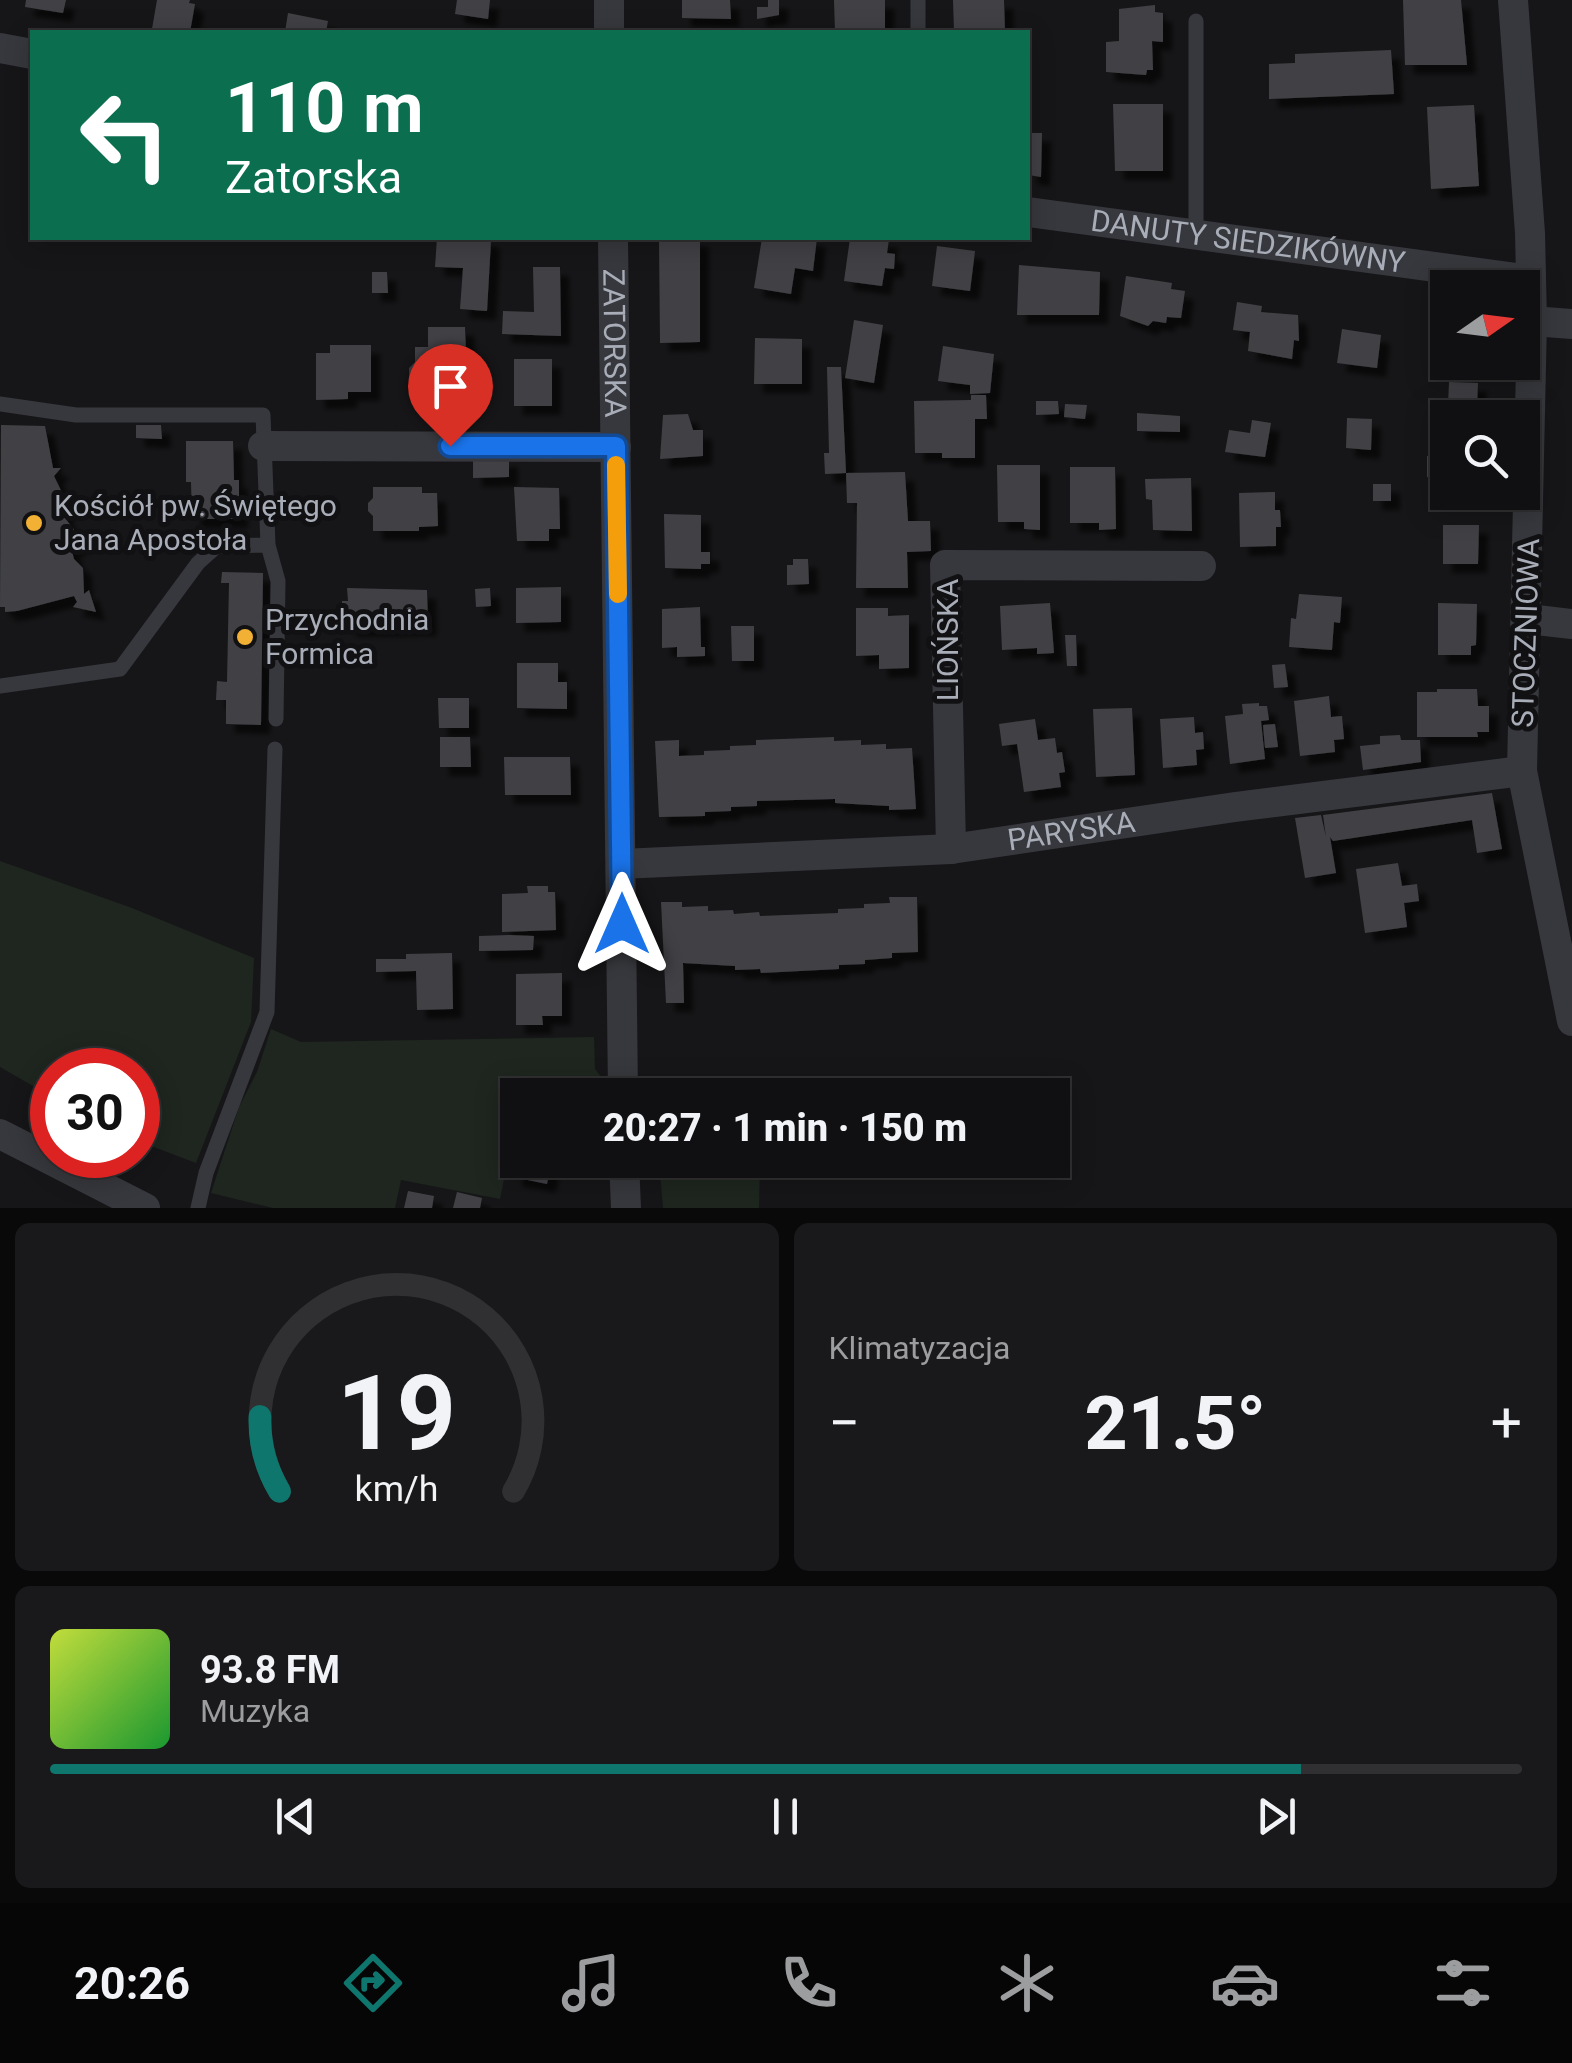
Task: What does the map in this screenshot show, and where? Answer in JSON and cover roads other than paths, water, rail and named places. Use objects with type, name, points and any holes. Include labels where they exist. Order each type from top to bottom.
[{"type":"street","points":[[609,0],[610,30]]},
{"type":"street","name":"STOCZNIOWA","points":[[1514,0],[1530,270]]},
{"type":"street","points":[[0,48],[30,54]]},
{"type":"street","name":"DANUTY SIEDZIKÓWNY","points":[[1030,212],[1458,270]]},
{"type":"street","name":"ZATORSKA","points":[[613,240],[622,1078]]},
{"type":"street","points":[[1540,321],[1572,324]]},
{"type":"street","name":"STOCZNIOWA","points":[[1531,380],[1522,771],[1572,1021]]},
{"type":"street","name":"ZATORSKA","points":[[263,446],[616,446]]},
{"type":"street","name":"LIOŃSKA","points":[[951,849],[944,565],[1201,566]]},
{"type":"street","points":[[1528,619],[1572,624]]},
{"type":"street","name":"PARYSKA","points":[[621,864],[951,849],[1235,807],[1522,771]]},
{"type":"street","points":[[0,1134],[146,1208]]},
{"type":"street","points":[[625,1178],[626,1208]]},
{"type":"lane","points":[[918,0],[918,30]]},
{"type":"lane","points":[[1196,21],[1196,234]]},
{"type":"lane","points":[[0,404],[76,415],[263,416],[268,545],[278,581],[276,718]]},
{"type":"lane","points":[[0,686],[120,669],[198,563],[217,546],[268,545]]},
{"type":"lane","points":[[198,1208],[206,1174],[267,1012],[275,749]]},
{"type":"place","name":"Kościół pw. Świętego Jana Apostoła","points":[[34,523]]},
{"type":"place","name":"Przychodnia Formica","points":[[245,637]]}]
